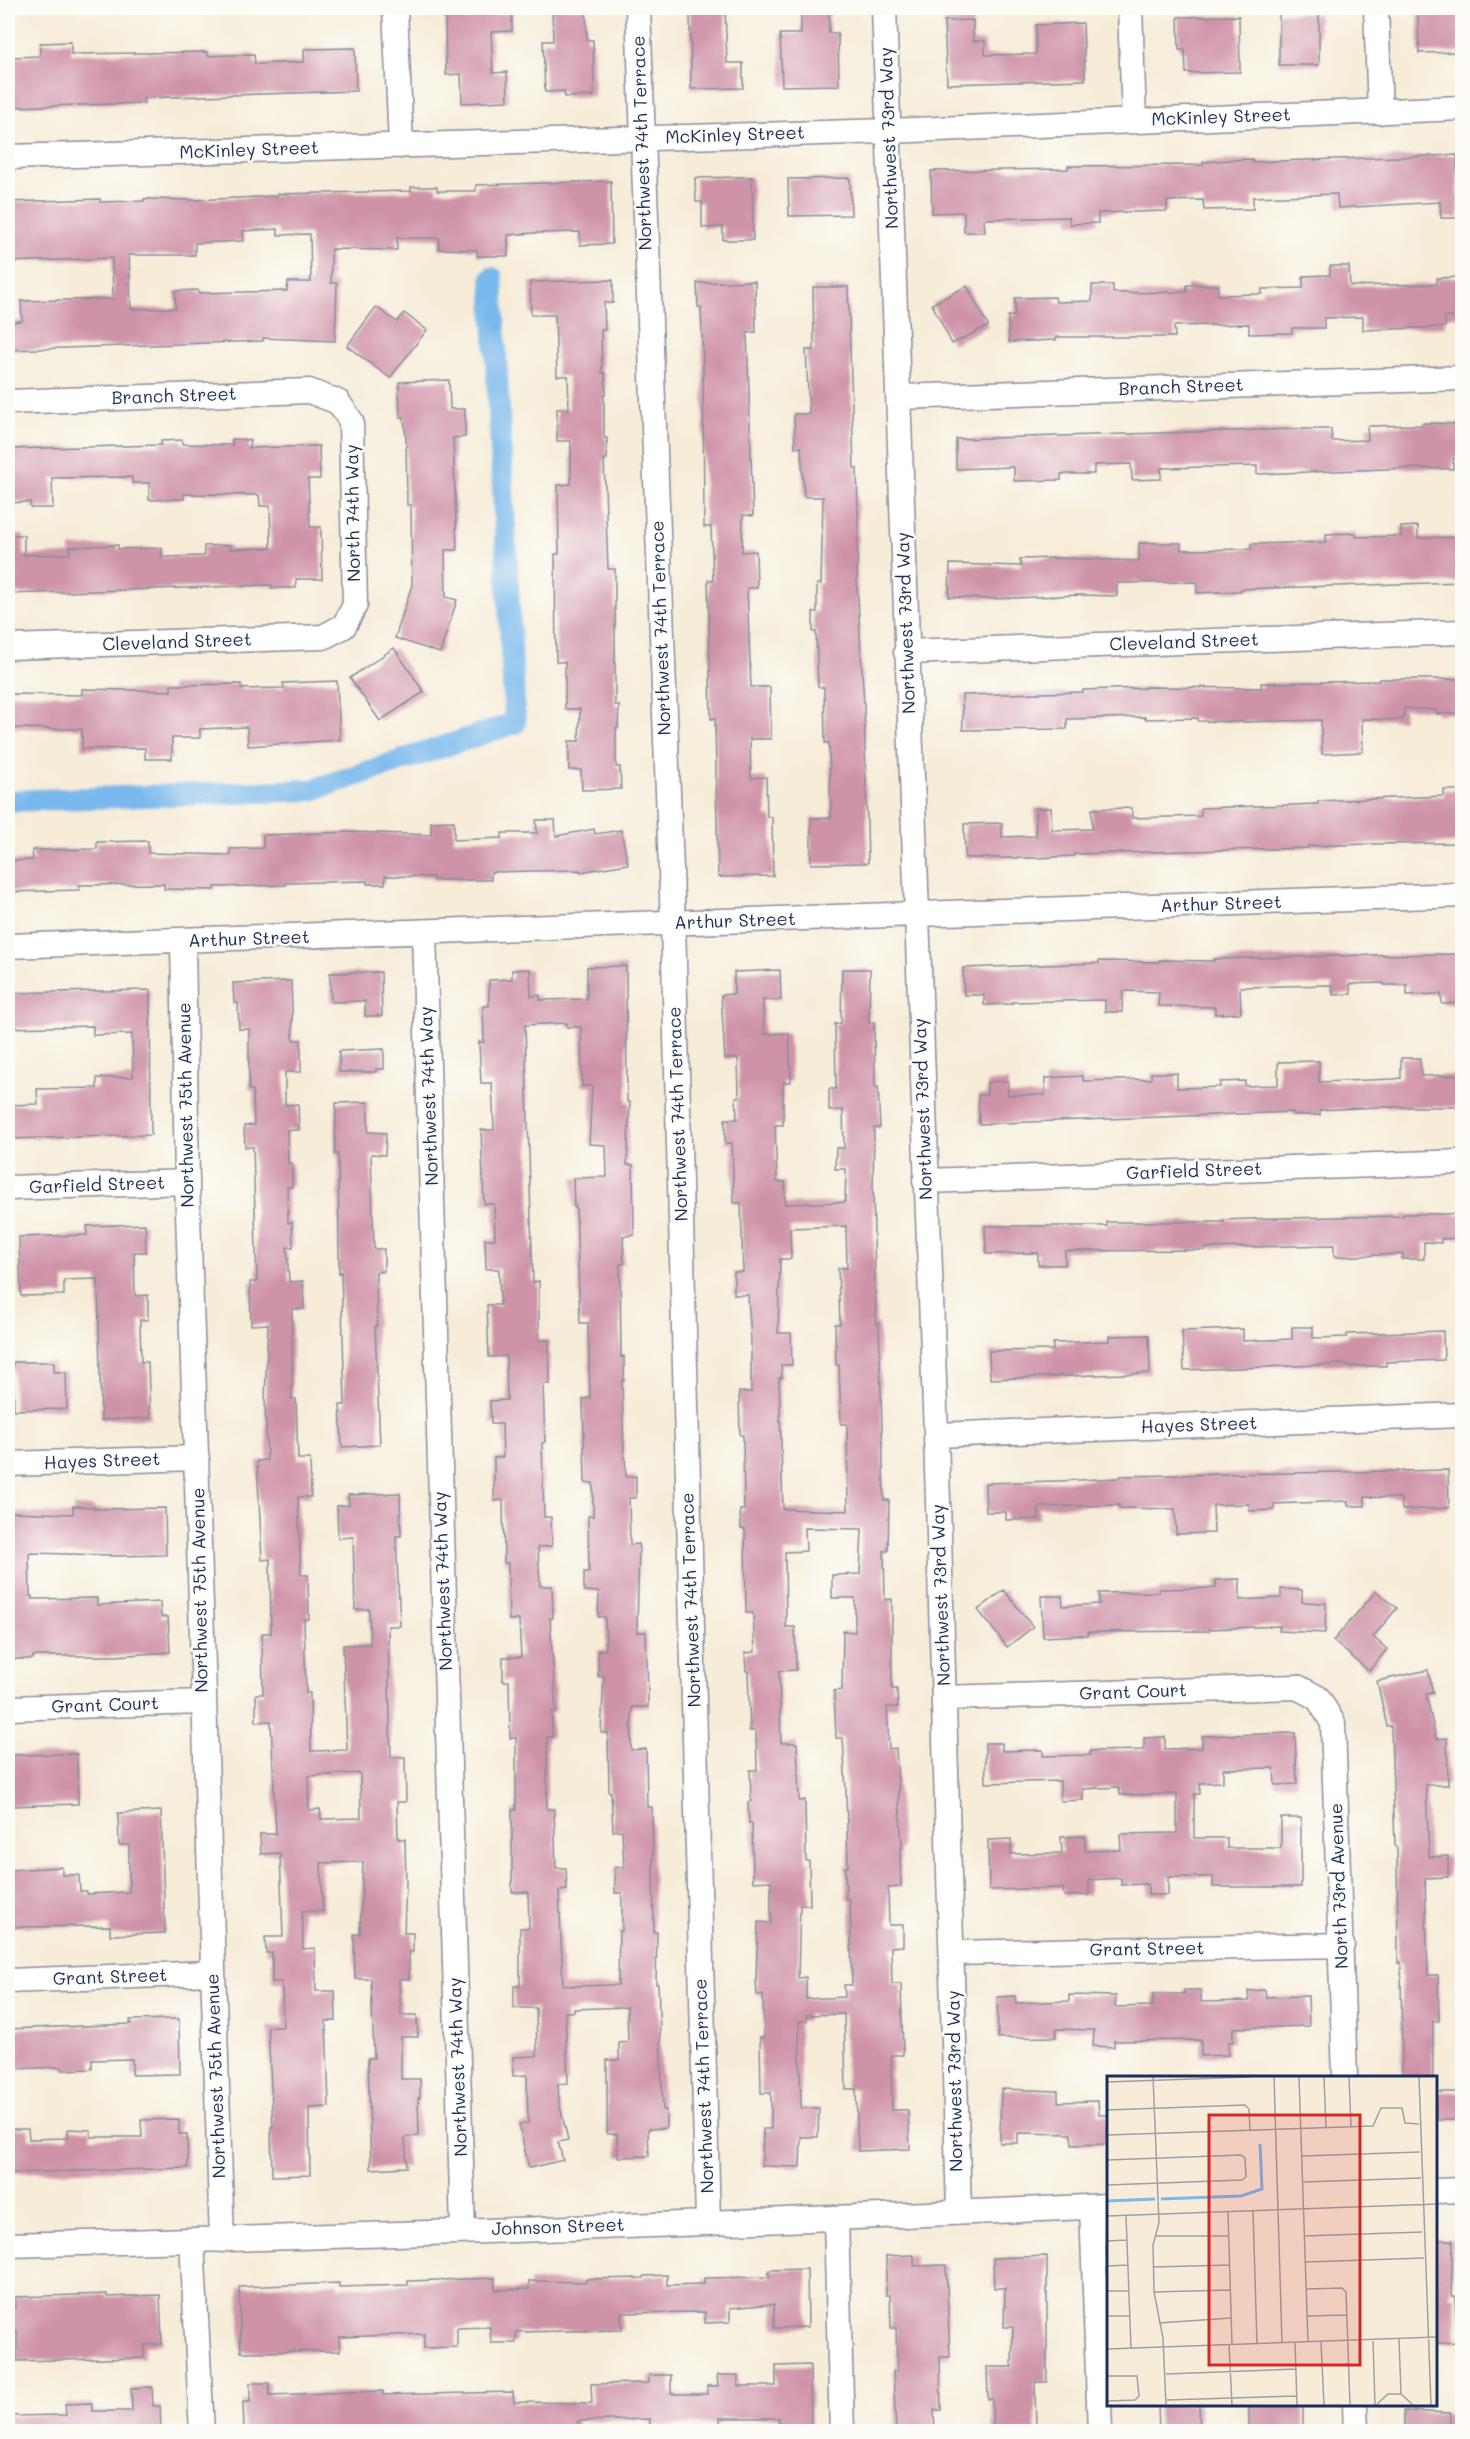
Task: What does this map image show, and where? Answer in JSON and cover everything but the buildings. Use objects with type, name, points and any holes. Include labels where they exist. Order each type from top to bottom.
[{"type":"street","points":[[395,8],[401,146]]},
{"type":"street","name":"Northwest 74th Terrace","points":[[638,8],[641,138],[673,923],[708,2221]]},
{"type":"street","name":"Northwest 73rd Way","points":[[884,8],[936,1435],[959,2211]]},
{"type":"street","points":[[1130,8],[1134,119]]},
{"type":"street","points":[[1376,8],[1380,112]]},
{"type":"street","name":"McKinley Street","points":[[8,157],[888,131],[1134,119],[1462,108]]},
{"type":"street","name":"Branch Street","points":[[899,397],[1462,378]]},
{"type":"street","name":"Branch Street","points":[[8,402],[309,391],[338,402]]},
{"type":"street","name":"North 74th Way","points":[[338,402],[351,421],[355,605],[344,626]]},
{"type":"street","name":"Cleveland Street","points":[[8,647],[323,637],[344,626]]},
{"type":"street","name":"Cleveland Street","points":[[906,652],[1462,632]]},
{"type":"street","name":"Arthur Street","points":[[8,946],[1462,895]]},
{"type":"street","name":"Northwest 74th Way","points":[[424,932],[463,2230]]},
{"type":"street","name":"Northwest 75th Avenue","points":[[183,941],[187,1182],[222,2240]]},
{"type":"street","name":"Garfield Street","points":[[925,1181],[1462,1162]]},
{"type":"street","name":"Garfield Street","points":[[8,1188],[187,1182]]},
{"type":"street","name":"Hayes Street","points":[[936,1435],[1462,1415]]},
{"type":"street","name":"Hayes Street","points":[[8,1464],[197,1458]]},
{"type":"street","name":"Grant Court","points":[[944,1698],[1297,1687],[1318,1698]]},
{"type":"street","name":"North 73rd Avenue","points":[[1318,1698],[1333,1723],[1346,2076]]},
{"type":"street","name":"Grant Court","points":[[8,1708],[203,1702]]},
{"type":"street","name":"Grant Street","points":[[952,1953],[1342,1945]]},
{"type":"street","name":"Grant Street","points":[[8,1981],[212,1973]]},
{"type":"street","points":[[1437,2191],[1462,2190]]},
{"type":"street","points":[[1100,2206],[1100,2432]]},
{"type":"street","name":"Johnson Street","points":[[8,2245],[222,2240],[708,2221],[836,2219],[959,2211],[1100,2206]]},
{"type":"street","points":[[836,2219],[842,2432]]},
{"type":"street","points":[[192,2241],[202,2432]]},
{"type":"street","points":[[1355,2406],[1356,2432]]},
{"type":"waterway","points":[[8,801],[312,790],[515,723],[492,278]]}]
